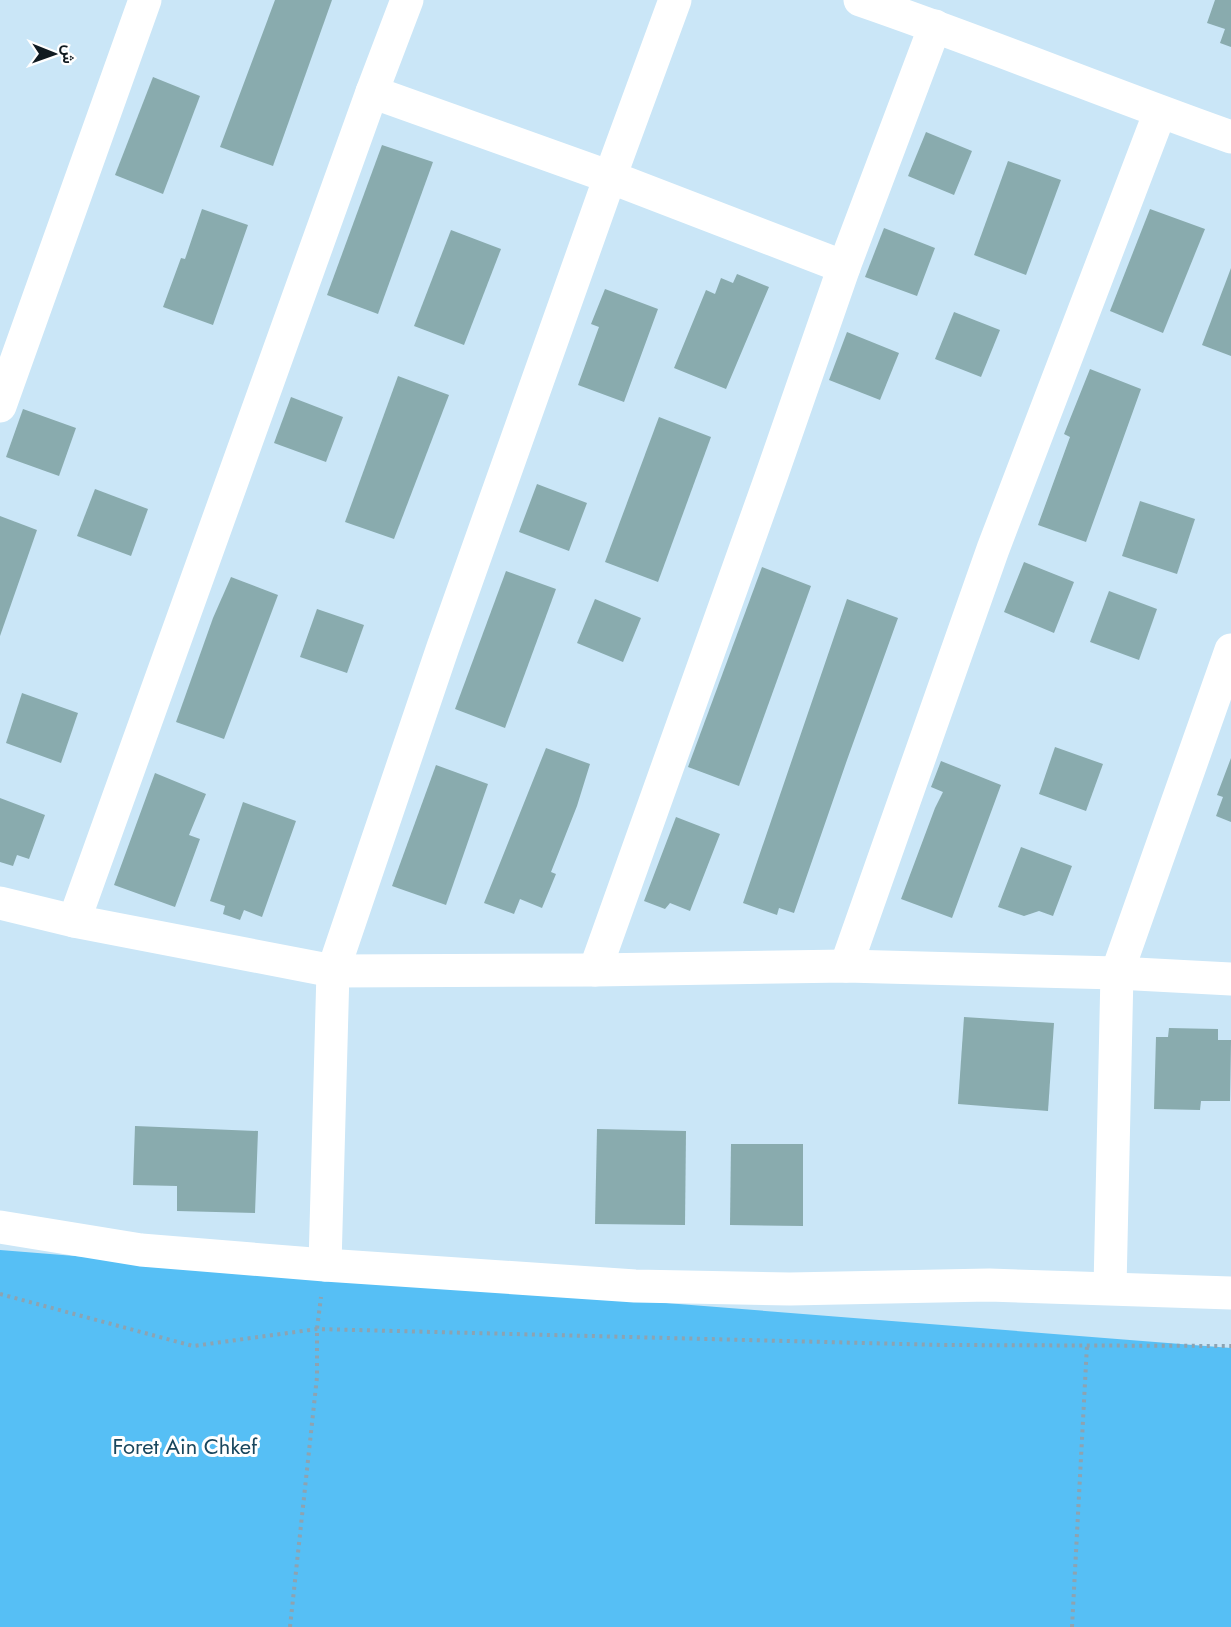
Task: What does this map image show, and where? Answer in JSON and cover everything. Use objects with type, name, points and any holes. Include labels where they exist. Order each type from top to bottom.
[{"type":"street","points":[[0,406],[145,0]]},
{"type":"street","points":[[74,921],[407,0]]},
{"type":"street","points":[[325,1266],[333,970],[443,647],[675,0]]},
{"type":"street","points":[[860,0],[1231,137]]},
{"type":"street","points":[[595,970],[844,267],[935,26]]},
{"type":"street","points":[[372,92],[610,177],[844,267]]},
{"type":"street","points":[[846,966],[993,549],[1160,112]]},
{"type":"street","points":[[1110,1288],[1117,973],[1231,650]]},
{"type":"street","points":[[0,903],[74,921],[333,970],[595,970],[846,966],[1117,973],[1231,979]]},
{"type":"street","points":[[0,1227],[141,1250],[325,1266],[635,1286],[790,1289],[989,1285],[1231,1293]]},
{"type":"path","points":[[290,1627],[317,1377],[317,1329],[325,1266]]},
{"type":"path","points":[[0,1294],[193,1346],[317,1329],[942,1345],[1231,1346]]},
{"type":"path","points":[[1072,1627],[1087,1345]]},
{"type":"green space","name":"Foret Ain Chkef","points":[[0,1250],[1231,1348],[1231,1627],[0,1627]]},
{"type":"building","points":[[275,0],[332,0],[273,166],[220,147]]},
{"type":"building","points":[[1215,0],[1231,0],[1231,47],[1220,43],[1225,29],[1207,23]]},
{"type":"building","points":[[153,77],[200,96],[163,194],[115,175]]},
{"type":"building","points":[[926,132],[972,151],[954,195],[908,176]]},
{"type":"building","points":[[382,145],[433,162],[378,314],[327,295]]},
{"type":"building","points":[[1008,161],[1061,180],[1026,275],[974,255]]},
{"type":"building","points":[[202,209],[248,225],[213,325],[163,307],[181,258],[185,259]]},
{"type":"building","points":[[1150,209],[1205,229],[1163,333],[1110,311]]},
{"type":"building","points":[[884,228],[935,248],[917,296],[865,277]]},
{"type":"building","points":[[451,230],[501,249],[464,345],[414,326]]},
{"type":"building","points":[[1231,268],[1231,356],[1202,345]]},
{"type":"building","points":[[737,274],[769,287],[726,389],[674,368],[706,290],[715,294],[721,278],[733,283]]},
{"type":"building","points":[[605,289],[658,309],[624,402],[578,385],[599,327],[591,324]]},
{"type":"building","points":[[954,312],[1000,330],[981,377],[935,359]]},
{"type":"building","points":[[847,332],[899,353],[880,400],[829,380]]},
{"type":"building","points":[[1090,369],[1141,389],[1086,542],[1038,525],[1070,437],[1064,434]]},
{"type":"building","points":[[398,376],[449,395],[394,539],[345,522]]},
{"type":"building","points":[[291,397],[343,417],[326,462],[274,443]]},
{"type":"building","points":[[23,409],[76,428],[59,476],[6,457]]},
{"type":"building","points":[[659,417],[711,437],[658,582],[605,562]]},
{"type":"building","points":[[537,484],[587,503],[569,551],[519,532]]},
{"type":"building","points":[[95,489],[148,509],[131,556],[77,536]]},
{"type":"building","points":[[1140,501],[1195,519],[1177,574],[1122,556]]},
{"type":"building","points":[[0,516],[37,530],[0,636]]},
{"type":"building","points":[[1024,562],[1074,582],[1054,633],[1004,612]]},
{"type":"building","points":[[762,567],[811,586],[739,786],[688,767]]},
{"type":"building","points":[[506,571],[556,589],[505,728],[455,709]]},
{"type":"building","points":[[231,577],[278,595],[224,739],[176,722],[213,618]]},
{"type":"building","points":[[1109,591],[1157,609],[1139,660],[1090,642]]},
{"type":"building","points":[[595,599],[641,618],[623,662],[577,643]]},
{"type":"building","points":[[847,599],[898,618],[794,913],[779,908],[777,915],[743,903]]},
{"type":"building","points":[[317,609],[364,625],[347,673],[300,657]]},
{"type":"building","points":[[22,693],[78,713],[61,763],[6,743]]},
{"type":"building","points":[[1055,747],[1103,764],[1086,811],[1039,794]]},
{"type":"building","points":[[546,748],[590,764],[577,806],[551,872],[556,874],[542,908],[520,899],[514,914],[484,903]]},
{"type":"building","points":[[1231,758],[1231,822],[1216,816],[1223,797],[1217,795]]},
{"type":"building","points":[[941,761],[1001,785],[952,918],[901,899],[943,792],[931,787]]},
{"type":"building","points":[[436,765],[488,784],[446,905],[392,886]]},
{"type":"building","points":[[155,773],[206,794],[189,835],[200,839],[175,907],[114,885]]},
{"type":"building","points":[[0,798],[45,815],[29,859],[17,855],[13,866],[0,862]]},
{"type":"building","points":[[243,802],[296,821],[262,917],[244,910],[240,920],[223,914],[225,906],[210,901]]},
{"type":"building","points":[[676,817],[720,834],[690,911],[670,903],[665,909],[644,901]]},
{"type":"building","points":[[1021,847],[1072,866],[1053,916],[1039,911],[1024,916],[998,907]]},
{"type":"building","points":[[964,1017],[1054,1023],[1048,1111],[958,1104]]},
{"type":"building","points":[[1169,1028],[1218,1029],[1218,1040],[1231,1040],[1230,1101],[1201,1101],[1200,1110],[1154,1109],[1156,1037],[1168,1037]]},
{"type":"building","points":[[135,1126],[258,1131],[255,1213],[177,1211],[177,1186],[133,1185]]},
{"type":"building","points":[[597,1129],[686,1131],[685,1225],[595,1224]]},
{"type":"building","points":[[731,1144],[803,1144],[803,1226],[730,1225]]}]
